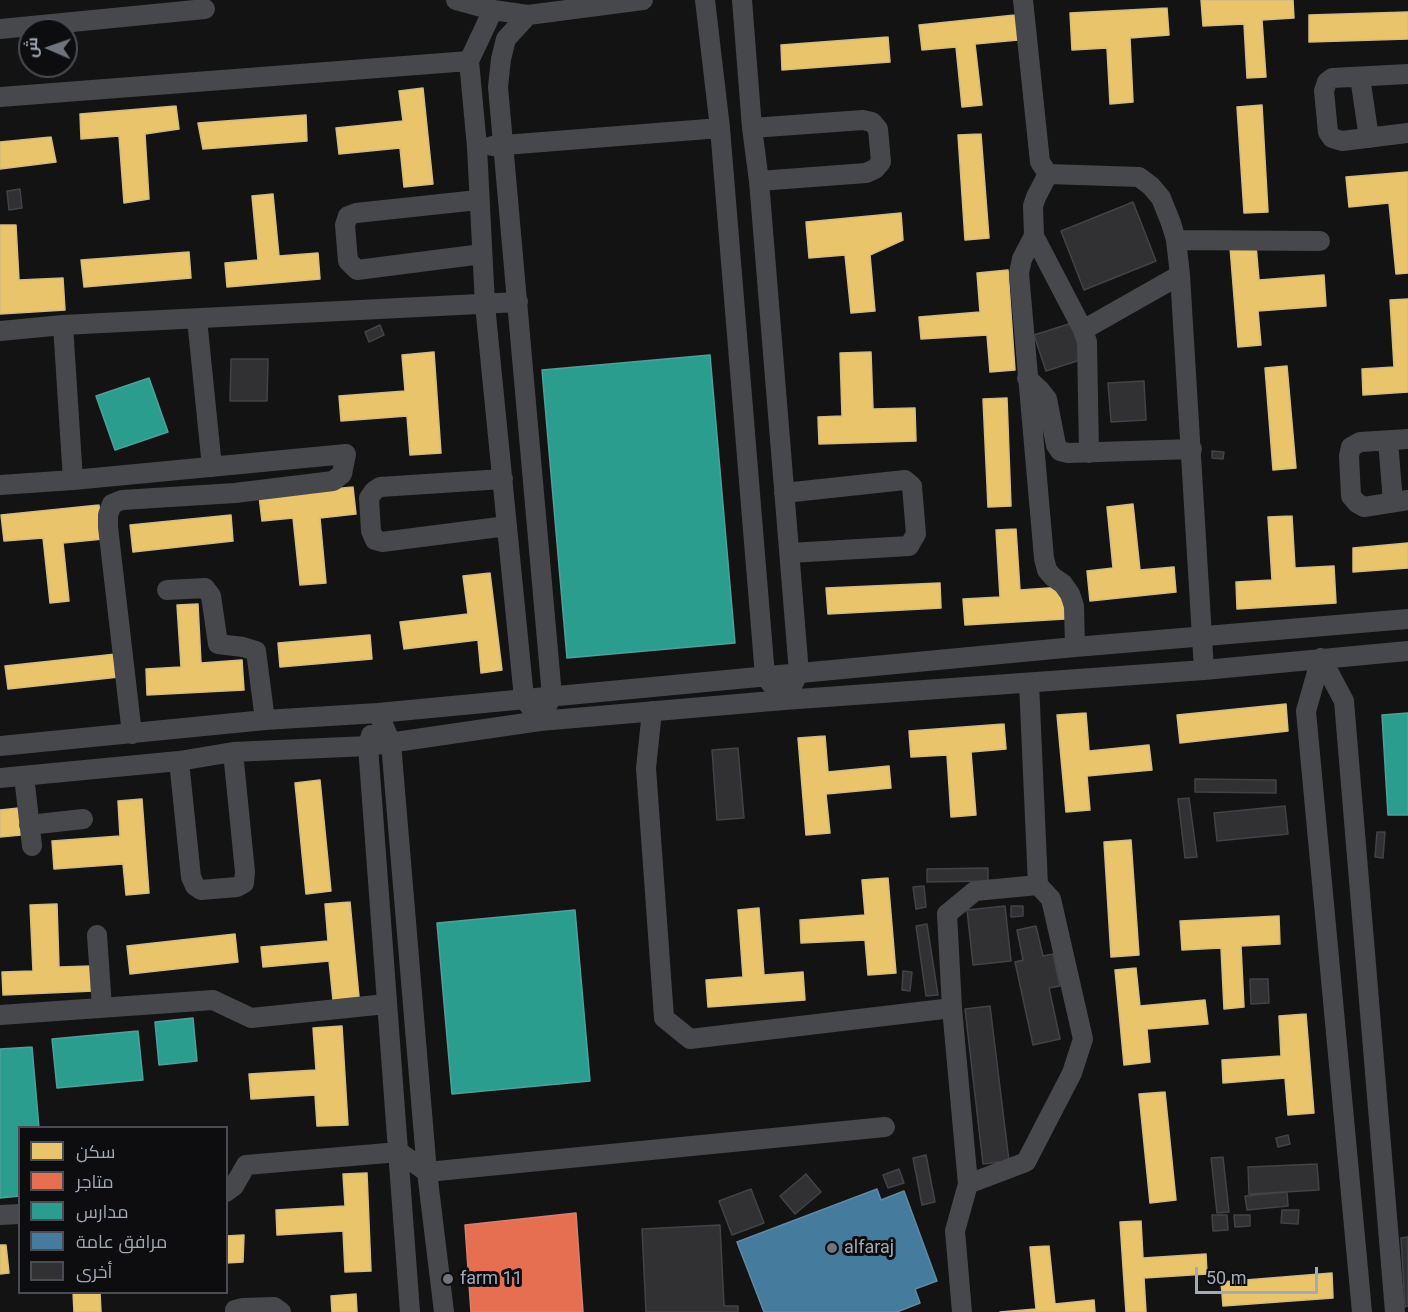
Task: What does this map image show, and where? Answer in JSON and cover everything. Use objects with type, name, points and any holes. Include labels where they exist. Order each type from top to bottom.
[{"type":"street","points":[[456,0],[493,10],[528,15],[643,0]]},
{"type":"street","points":[[705,0],[720,128],[765,676],[783,700]]},
{"type":"street","points":[[742,0],[800,673],[783,700]]},
{"type":"street","points":[[1023,0],[1040,162],[1048,174]]},
{"type":"street","points":[[0,29],[205,9]]},
{"type":"street","points":[[493,10],[469,61],[477,147],[478,200],[497,442],[503,479],[524,698],[540,721]]},
{"type":"street","points":[[528,15],[506,39],[498,87],[552,696],[540,721]]},
{"type":"street","points":[[0,98],[469,61]]},
{"type":"street","points":[[1408,74],[1332,78],[1327,82],[1324,91],[1328,132],[1332,138],[1342,141],[1408,133]]},
{"type":"street","points":[[1360,77],[1369,138]]},
{"type":"street","points":[[752,128],[863,120],[872,122],[878,129],[881,162],[875,169],[866,173],[759,181]]},
{"type":"street","points":[[477,147],[720,128]]},
{"type":"street","points":[[1048,174],[1036,196],[1034,236],[1087,342],[1089,453]]},
{"type":"street","points":[[1048,174],[1138,177],[1151,186],[1161,198],[1176,240],[1192,449],[1204,670]]},
{"type":"street","points":[[478,200],[356,213],[348,216],[345,225],[348,261],[357,270],[482,254]]},
{"type":"street","points":[[1034,236],[1022,259],[1019,273],[1044,558],[1047,570],[1053,578],[1063,584],[1072,600],[1075,646]]},
{"type":"street","points":[[1176,240],[1320,241]]},
{"type":"street","points":[[1083,330],[1180,274]]},
{"type":"street","points":[[0,331],[63,325],[518,302]]},
{"type":"street","points":[[197,319],[212,467]]},
{"type":"street","points":[[63,325],[73,480]]},
{"type":"street","points":[[1027,378],[1047,399],[1056,445],[1060,451],[1089,453],[1192,449]]},
{"type":"street","points":[[1388,441],[1401,501],[1364,507],[1351,496],[1349,456],[1351,447],[1360,442],[1408,439]]},
{"type":"street","points":[[0,485],[346,454],[342,474],[333,481],[236,493],[122,500],[112,504],[108,515],[108,526],[132,734]]},
{"type":"street","points":[[503,479],[380,487],[369,498],[371,531],[375,540],[382,542],[507,526]]},
{"type":"street","points":[[784,493],[905,480],[912,486],[916,534],[909,546],[790,553]]},
{"type":"street","points":[[167,590],[205,588],[211,596],[218,644],[256,651],[265,720]]},
{"type":"street","points":[[0,746],[265,720],[378,713],[1075,646],[1408,619]]},
{"type":"street","points":[[0,778],[179,761],[233,752],[368,746],[540,721],[783,700],[1204,670],[1408,651]]},
{"type":"street","points":[[1321,658],[1306,711],[1362,1312]]},
{"type":"street","points":[[1321,658],[1344,701],[1395,1312]]},
{"type":"street","points":[[968,1184],[1026,1162],[1072,1073],[1083,1040],[1052,899],[1038,885],[1029,682]]},
{"type":"street","points":[[652,711],[646,768],[664,1018],[690,1039],[952,1008]]},
{"type":"street","points":[[378,713],[391,743],[427,1172],[444,1312]]},
{"type":"street","points":[[378,713],[368,746],[411,1312]]},
{"type":"street","points":[[179,761],[191,877],[195,886],[201,890],[237,887],[244,883],[245,872],[233,752]]},
{"type":"street","points":[[24,776],[32,846]]},
{"type":"street","points":[[29,825],[83,819]]},
{"type":"street","points":[[962,1312],[955,1231],[968,1184],[952,1008],[947,914],[975,891],[1038,885]]},
{"type":"street","points":[[97,935],[102,1008]]},
{"type":"street","points":[[0,1015],[213,1000],[251,1018],[386,1004]]},
{"type":"street","points":[[228,1190],[234,1186],[246,1165],[399,1152],[427,1172],[885,1127]]},
{"type":"street","points":[[0,1215],[18,1214]]},
{"type":"street","points":[[235,1312],[243,1308],[274,1307],[281,1312]]},
{"type":"building: سكن","points":[[1201,0],[1293,0],[1294,18],[1262,20],[1266,77],[1247,78],[1244,24],[1203,26]]},
{"type":"building: سكن","points":[[1167,8],[1169,35],[1130,38],[1133,102],[1110,104],[1107,48],[1072,50],[1070,13]]},
{"type":"building: سكن","points":[[1408,12],[1408,39],[1309,42],[1309,15]]},
{"type":"building: سكن","points":[[1015,15],[1018,40],[975,44],[982,105],[962,107],[956,47],[922,50],[919,25]]},
{"type":"building: سكن","points":[[888,37],[890,62],[782,70],[781,45]]},
{"type":"building: سكن","points":[[423,88],[433,184],[404,187],[400,148],[339,154],[336,128],[403,121],[399,91]]},
{"type":"building: سكن","points":[[1262,105],[1268,212],[1244,213],[1237,107]]},
{"type":"building: سكن","points":[[176,106],[179,129],[145,134],[149,199],[124,203],[119,136],[81,139],[80,114]]},
{"type":"building: سكن","points":[[306,115],[307,141],[203,149],[198,123]]},
{"type":"building: سكن","points":[[981,134],[989,238],[965,240],[958,135]]},
{"type":"building: سكن","points":[[51,137],[56,162],[0,169],[0,142]]},
{"type":"building: سكن","points":[[1408,172],[1408,273],[1396,274],[1389,203],[1349,207],[1346,177]]},
{"type":"building: سكن","points":[[273,194],[279,256],[318,253],[320,279],[227,287],[225,263],[258,260],[252,196]]},
{"type":"building: سكن","points":[[901,213],[903,240],[870,255],[875,311],[851,313],[845,255],[809,258],[806,222]]},
{"type":"building: سكن","points":[[0,225],[16,225],[19,280],[63,278],[65,310],[0,314]]},
{"type":"building: سكن","points":[[1256,245],[1259,280],[1324,275],[1326,306],[1258,311],[1261,345],[1238,347],[1230,247]]},
{"type":"building: سكن","points":[[189,252],[191,278],[84,287],[81,260]]},
{"type":"building: سكن","points":[[1008,270],[1015,370],[990,372],[987,335],[921,339],[919,317],[980,312],[977,273]]},
{"type":"building: سكن","points":[[1408,299],[1408,392],[1363,395],[1362,369],[1394,367],[1390,300]]},
{"type":"building: سكن","points":[[434,352],[441,453],[410,455],[407,416],[341,421],[339,396],[405,391],[402,355]]},
{"type":"building: سكن","points":[[871,352],[873,409],[915,408],[916,441],[819,444],[818,417],[842,416],[840,353]]},
{"type":"building: سكن","points":[[1287,366],[1296,468],[1273,470],[1265,368]]},
{"type":"building: سكن","points":[[1007,398],[1011,506],[988,507],[983,399]]},
{"type":"building: سكن","points":[[353,487],[356,514],[320,518],[326,583],[300,585],[293,518],[262,521],[259,496]]},
{"type":"building: سكن","points":[[1133,504],[1140,570],[1174,567],[1176,592],[1090,601],[1087,571],[1113,568],[1107,507]]},
{"type":"building: سكن","points":[[99,505],[103,539],[63,543],[69,601],[50,603],[43,538],[4,541],[1,515]]},
{"type":"building: سكن","points":[[231,515],[233,541],[133,552],[130,525]]},
{"type":"building: سكن","points":[[1292,516],[1295,568],[1334,566],[1336,603],[1237,609],[1236,582],[1272,580],[1268,517]]},
{"type":"building: سكن","points":[[1016,529],[1020,590],[1063,587],[1065,619],[965,625],[963,599],[1000,597],[996,530]]},
{"type":"building: سكن","points":[[1408,543],[1408,568],[1353,572],[1353,548]]},
{"type":"building: سكن","points":[[490,573],[502,670],[481,673],[478,640],[404,649],[400,622],[468,614],[463,576]]},
{"type":"building: سكن","points":[[940,583],[941,608],[828,614],[826,588]]},
{"type":"building: سكن","points":[[198,604],[201,663],[242,660],[244,690],[147,695],[146,669],[181,667],[177,605]]},
{"type":"building: سكن","points":[[370,635],[372,659],[280,667],[278,643]]},
{"type":"building: سكن","points":[[116,654],[119,677],[8,689],[5,666]]},
{"type":"building: سكن","points":[[1286,704],[1288,731],[1180,743],[1177,715]]},
{"type":"building: سكن","points":[[1086,713],[1089,751],[1149,745],[1152,770],[1087,776],[1090,810],[1066,812],[1057,715]]},
{"type":"building: سكن","points":[[1004,724],[1006,749],[971,752],[976,815],[951,817],[947,755],[911,757],[909,731]]},
{"type":"building: سكن","points":[[825,736],[828,772],[889,766],[891,788],[826,794],[830,833],[806,835],[798,738]]},
{"type":"building: سكن","points":[[320,780],[331,891],[306,894],[295,783]]},
{"type":"building: سكن","points":[[142,799],[149,893],[126,895],[123,864],[54,869],[52,841],[120,836],[118,801]]},
{"type":"building: سكن","points":[[19,808],[21,835],[0,837],[0,810]]},
{"type":"building: سكن","points":[[1131,840],[1139,955],[1111,957],[1104,842]]},
{"type":"building: سكن","points":[[888,878],[896,973],[868,975],[865,940],[801,943],[800,920],[865,915],[862,880]]},
{"type":"building: سكن","points":[[350,902],[359,997],[333,1000],[329,961],[263,967],[261,947],[328,941],[325,904]]},
{"type":"building: سكن","points":[[57,904],[59,967],[92,966],[94,991],[3,995],[2,972],[33,971],[30,905]]},
{"type":"building: سكن","points":[[759,908],[764,975],[803,972],[805,1000],[708,1007],[706,980],[743,977],[738,910]]},
{"type":"building: سكن","points":[[1279,916],[1280,944],[1241,946],[1244,1007],[1224,1009],[1221,948],[1182,950],[1180,921]]},
{"type":"building: سكن","points":[[235,934],[238,962],[130,974],[127,946]]},
{"type":"building: سكن","points":[[1136,968],[1140,1006],[1205,1000],[1208,1024],[1147,1029],[1150,1062],[1124,1065],[1115,970]]},
{"type":"building: سكن","points":[[1306,1014],[1314,1113],[1288,1115],[1285,1078],[1223,1083],[1222,1060],[1281,1056],[1279,1016]]},
{"type":"building: سكن","points":[[342,1026],[348,1125],[317,1126],[315,1095],[251,1099],[249,1074],[316,1070],[313,1028]]},
{"type":"building: سكن","points":[[1165,1092],[1176,1200],[1150,1203],[1139,1094]]},
{"type":"building: سكن","points":[[367,1173],[371,1271],[345,1272],[343,1231],[277,1235],[276,1210],[345,1206],[343,1174]]},
{"type":"building: سكن","points":[[1141,1221],[1143,1258],[1206,1254],[1207,1274],[1144,1278],[1146,1312],[1126,1312],[1120,1222]]},
{"type":"building: سكن","points":[[244,1235],[243,1262],[228,1263],[228,1236]]},
{"type":"building: سكن","points":[[0,1245],[6,1245],[9,1273],[0,1274]]},
{"type":"building: سكن","points":[[1049,1246],[1055,1304],[1094,1300],[1095,1312],[1000,1312],[1036,1309],[1030,1247]]},
{"type":"building: سكن","points":[[1332,1273],[1333,1298],[1223,1306],[1221,1282]]},
{"type":"building: سكن","points":[[73,1294],[100,1294],[101,1312],[74,1312]]},
{"type":"building: سكن","points":[[356,1294],[357,1312],[332,1312],[331,1296]]},
{"type":"building: متاجر","points":[[576,1213],[583,1312],[471,1312],[465,1225]]},
{"type":"building: مدارس","points":[[710,355],[735,643],[567,658],[542,370]]},
{"type":"building: مدارس","points":[[149,378],[168,432],[115,450],[96,396]]},
{"type":"building: مدارس","points":[[1408,713],[1408,815],[1388,815],[1382,715]]},
{"type":"building: مدارس","points":[[575,910],[590,1081],[452,1094],[437,923]]},
{"type":"building: مدارس","points":[[193,1018],[197,1061],[159,1065],[155,1022]]},
{"type":"building: مدارس","points":[[138,1031],[143,1080],[57,1088],[52,1039]]},
{"type":"building: مدارس","points":[[32,1047],[39,1126],[18,1126],[18,1196],[0,1198],[0,1049]]},
{"type":"building: مرافق عامة","name":"alfaraj","points":[[877,1189],[881,1200],[904,1191],[937,1281],[915,1289],[920,1303],[897,1312],[764,1312],[737,1242]]},
{"type":"building: أخرى","points":[[20,189],[22,208],[9,210],[7,191]]},
{"type":"building: أخرى","points":[[1133,202],[1156,261],[1084,290],[1061,231]]},
{"type":"building: أخرى","points":[[1072,323],[1083,359],[1046,371],[1034,335]]},
{"type":"building: أخرى","points":[[380,325],[384,335],[369,342],[365,332]]},
{"type":"building: أخرى","points":[[231,359],[268,359],[267,401],[230,401]]},
{"type":"building: أخرى","points":[[1144,381],[1146,420],[1111,422],[1108,383]]},
{"type":"building: أخرى","points":[[1212,451],[1224,452],[1223,459],[1212,458]]},
{"type":"building: أخرى","points":[[738,748],[744,818],[717,820],[712,750]]},
{"type":"building: أخرى","points":[[1195,779],[1276,780],[1276,793],[1195,792]]},
{"type":"building: أخرى","points":[[1189,798],[1197,857],[1185,858],[1178,799]]},
{"type":"building: أخرى","points":[[1285,806],[1288,834],[1217,841],[1214,813]]},
{"type":"building: أخرى","points":[[1377,832],[1385,832],[1383,858],[1375,857]]},
{"type":"building: أخرى","points":[[988,868],[988,881],[927,882],[927,869]]},
{"type":"building: أخرى","points":[[924,886],[926,907],[916,909],[913,887]]},
{"type":"building: أخرى","points":[[1005,906],[1011,961],[973,965],[967,910]]},
{"type":"building: أخرى","points":[[1011,906],[1023,906],[1023,916],[1011,917]]},
{"type":"building: أخرى","points":[[927,924],[938,995],[926,996],[916,926]]},
{"type":"building: أخرى","points":[[1036,926],[1043,956],[1053,954],[1060,986],[1049,988],[1060,1039],[1033,1045],[1015,962],[1023,960],[1017,930]]},
{"type":"building: أخرى","points":[[903,971],[912,972],[910,991],[902,990]]},
{"type":"building: أخرى","points":[[1250,979],[1268,979],[1269,1003],[1251,1004]]},
{"type":"building: أخرى","points":[[990,1006],[1009,1161],[983,1164],[965,1009]]},
{"type":"building: أخرى","points":[[1288,1135],[1290,1144],[1278,1147],[1276,1138]]},
{"type":"building: أخرى","points":[[926,1155],[935,1202],[922,1205],[913,1158]]},
{"type":"building: أخرى","points":[[1223,1157],[1229,1212],[1217,1213],[1211,1158]]},
{"type":"building: أخرى","points":[[1317,1164],[1319,1190],[1249,1194],[1248,1167]]},
{"type":"building: أخرى","points":[[899,1169],[904,1183],[888,1188],[883,1175]]},
{"type":"building: أخرى","points":[[806,1174],[821,1192],[795,1214],[780,1196]]},
{"type":"building: أخرى","points":[[751,1189],[764,1223],[732,1235],[719,1201]]},
{"type":"building: أخرى","points":[[1287,1192],[1288,1206],[1247,1210],[1245,1196]]},
{"type":"building: أخرى","points":[[1282,1210],[1299,1210],[1298,1224],[1281,1223]]},
{"type":"building: أخرى","points":[[1212,1215],[1227,1215],[1228,1230],[1213,1231]]},
{"type":"building: أخرى","points":[[1234,1215],[1250,1215],[1250,1226],[1235,1227]]},
{"type":"building: أخرى","points":[[720,1225],[724,1306],[738,1306],[738,1312],[646,1312],[642,1229]]},
{"type":"building: أخرى","points":[[1408,1237],[1408,1306],[1405,1307],[1401,1238]]},
{"type":"place","name":"alfaraj","points":[[832,1248]]},
{"type":"place","name":"farm 11","points":[[448,1279]]}]
